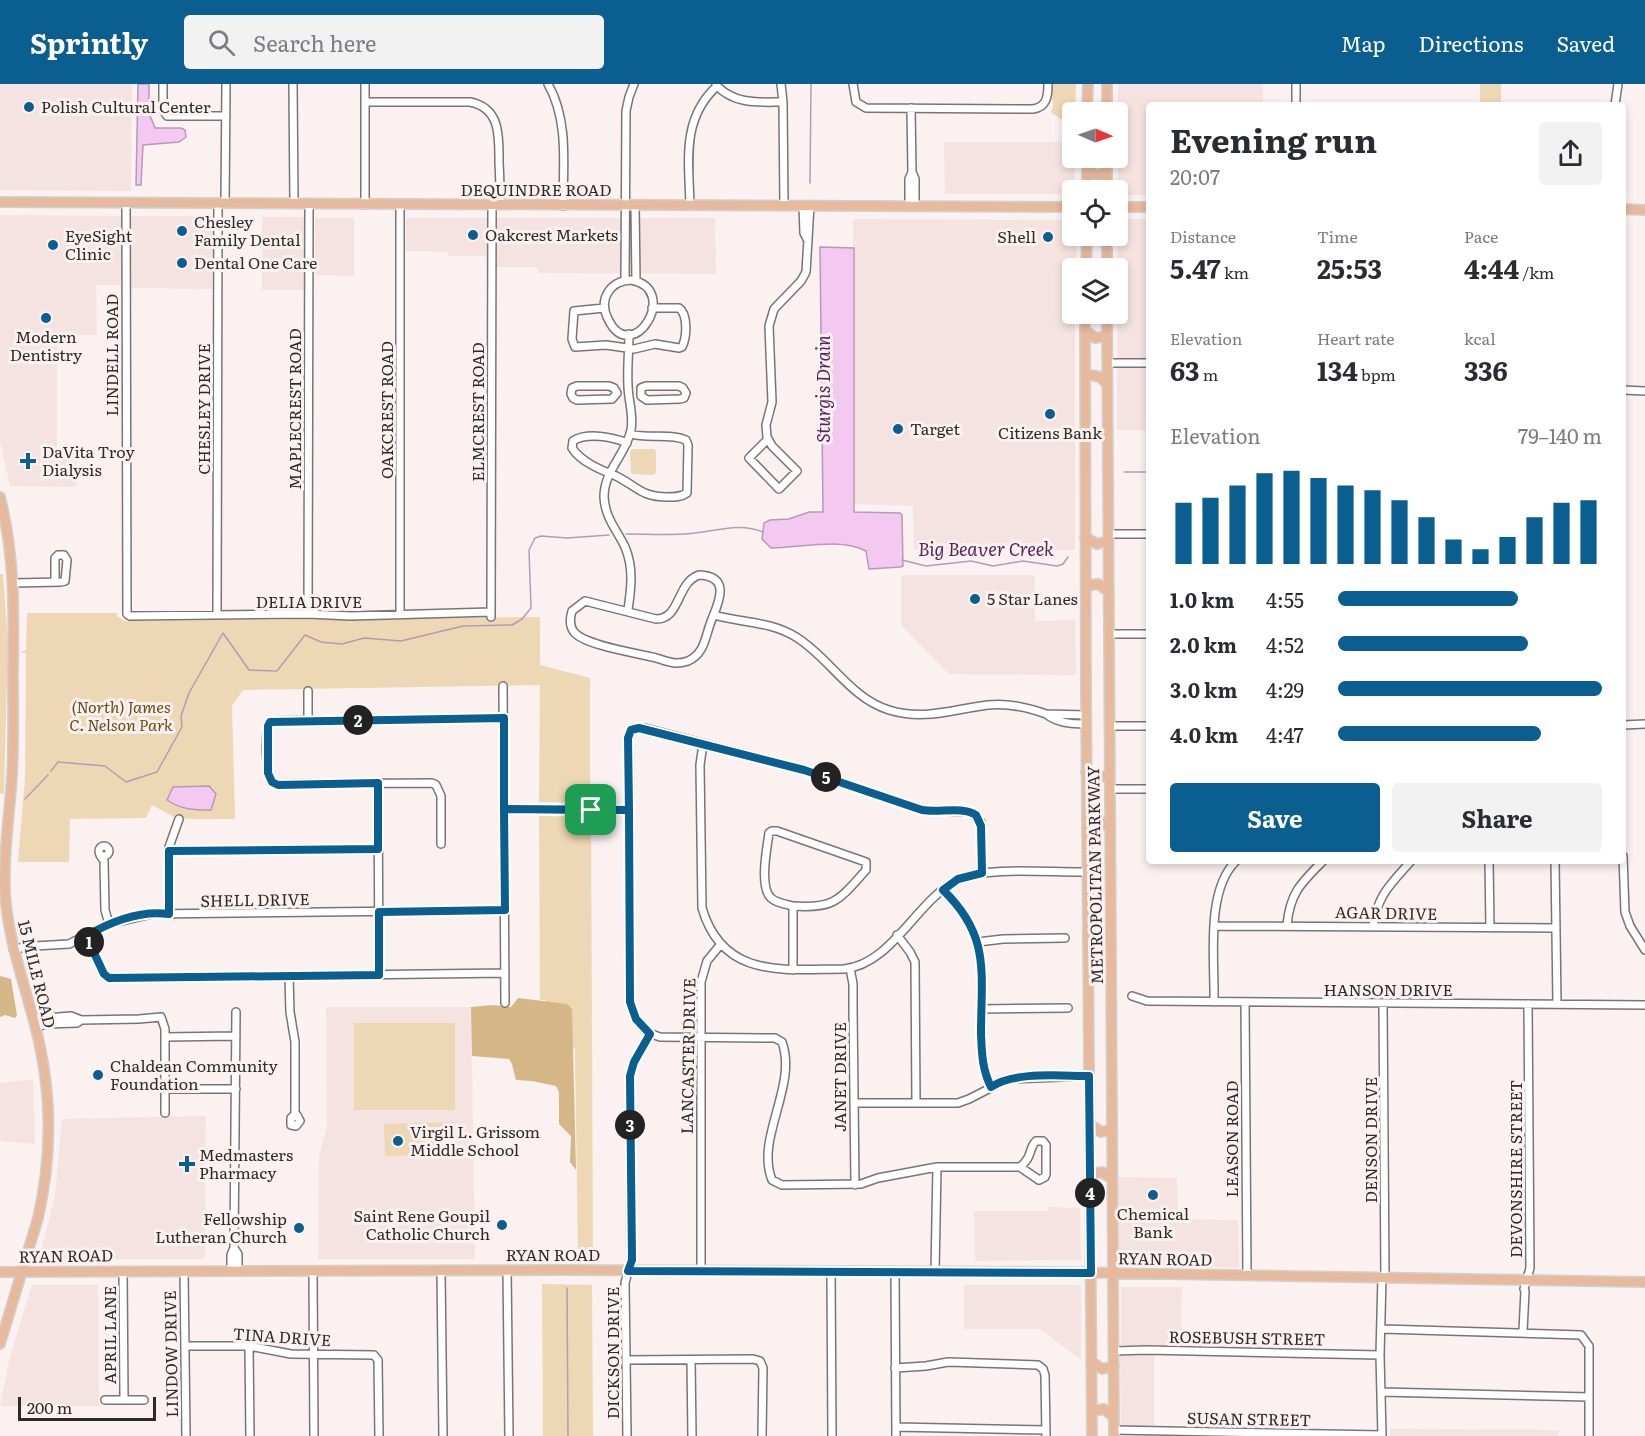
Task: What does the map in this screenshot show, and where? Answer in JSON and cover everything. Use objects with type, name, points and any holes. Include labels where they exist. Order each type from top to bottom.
[{"type":"main road","points":[[1087,102],[1088,84]]},
{"type":"main road","points":[[1107,84],[1107,102]]},
{"type":"main road","points":[[1089,168],[1097,176],[1107,172]]},
{"type":"main road","points":[[1107,168],[1107,180]]},
{"type":"main road","name":"DEQUINDRE ROAD","points":[[0,202],[1062,207]]},
{"type":"main road","points":[[1128,207],[1146,207]]},
{"type":"main road","points":[[1626,209],[1645,210]]},
{"type":"main road","name":"METROPOLITAN PARKWAY","points":[[1085,324],[1086,772],[1092,1436]]},
{"type":"main road","name":"METROPOLITAN PARKWAY","points":[[1107,324],[1114,1433]]},
{"type":"main road","points":[[1085,330],[1095,338],[1107,336]]},
{"type":"main road","points":[[1085,374],[1100,377],[1107,384]]},
{"type":"main road","name":"15 MILE ROAD","points":[[0,497],[9,541],[14,583],[12,772],[5,801],[4,870],[7,912],[14,950],[35,1023],[46,1087],[48,1147],[42,1198],[0,1344]]},
{"type":"main road","points":[[1085,537],[1096,544],[1108,538]]},
{"type":"main road","points":[[1086,586],[1098,584],[1108,591]]},
{"type":"main road","points":[[1086,772],[1098,778],[1109,775]]},
{"type":"main road","points":[[1087,822],[1098,819],[1109,826]]},
{"type":"main road","points":[[1089,1124],[1101,1132],[1112,1129]]},
{"type":"main road","points":[[1090,1174],[1102,1172],[1112,1179]]},
{"type":"main road","name":"RYAN ROAD","points":[[0,1272],[896,1271],[1645,1282]]},
{"type":"main road","points":[[1091,1361],[1102,1369],[1114,1366]]},
{"type":"main road","points":[[1092,1411],[1104,1409],[1114,1417]]},
{"type":"street","points":[[163,84],[163,110],[167,116],[226,116]]},
{"type":"street","name":"CHESLEY DRIVE","points":[[217,615],[222,204],[226,84]]},
{"type":"street","points":[[293,84],[294,204]]},
{"type":"street","points":[[365,84],[365,205]]},
{"type":"street","points":[[549,84],[558,106],[563,129],[563,206]]},
{"type":"street","points":[[631,280],[631,205],[626,111],[634,84]]},
{"type":"street","points":[[781,84],[784,206]]},
{"type":"street","points":[[853,84],[854,98],[859,105],[866,108],[1033,109],[1043,105],[1047,98],[1048,84]]},
{"type":"street","points":[[1296,84],[1296,102]]},
{"type":"street","points":[[1615,102],[1618,84]]},
{"type":"street","points":[[690,206],[692,126],[700,105],[717,85],[738,100],[783,102]]},
{"type":"street","name":"ELMCREST ROAD","points":[[365,102],[470,102],[486,109],[494,117],[499,130],[491,614]]},
{"type":"street","points":[[911,108],[912,172],[909,179],[912,206]]},
{"type":"street","name":"LINDELL ROAD","points":[[126,203],[126,614]]},
{"type":"street","name":"MAPLECREST ROAD","points":[[308,614],[309,204]]},
{"type":"street","name":"OAKCREST ROAD","points":[[400,205],[400,615]]},
{"type":"street","points":[[768,439],[749,459],[779,489],[797,471],[768,439],[766,424],[772,402],[770,323],[774,309],[805,276],[807,267],[807,239],[804,233],[806,206]]},
{"type":"street","points":[[631,280],[648,290],[652,308],[646,326],[639,332],[629,334],[613,327],[604,308],[605,296],[610,287],[631,280]]},
{"type":"street","points":[[604,308],[574,311],[573,345],[578,348],[606,345],[629,349],[655,344],[679,348],[684,344],[685,315],[682,310],[652,308]]},
{"type":"street","points":[[628,610],[632,574],[623,543],[610,523],[605,506],[604,489],[609,473],[630,434],[632,416],[628,393],[629,334]]},
{"type":"street","points":[[1107,363],[1146,363]]},
{"type":"street","points":[[577,386],[609,386],[617,393],[609,400],[577,400],[571,394],[572,388],[577,386]]},
{"type":"street","points":[[646,386],[679,386],[686,393],[684,398],[680,399],[647,399],[640,393],[641,388],[646,386]]},
{"type":"street","points":[[1626,390],[1645,391]]},
{"type":"street","points":[[617,393],[640,393]]},
{"type":"street","points":[[627,443],[603,438],[579,438],[573,441],[572,448],[574,452],[637,490],[652,496],[679,496],[687,493],[688,445],[686,440],[678,437],[641,437],[630,434]]},
{"type":"street","points":[[1108,538],[1146,534]]},
{"type":"street","points":[[699,575],[705,575],[716,581],[721,589],[702,649],[694,658],[678,663],[633,654],[584,639],[575,633],[572,627],[572,610],[585,601],[628,610],[656,619],[665,618],[671,613],[688,580],[699,575]]},
{"type":"street","points":[[14,583],[55,582]]},
{"type":"street","name":"DELIA DRIVE","points":[[126,614],[130,616],[491,614]]},
{"type":"street","points":[[714,615],[769,625],[796,637],[822,656],[861,695],[887,709],[932,714],[1000,705],[1028,708],[1061,718],[1086,719]]},
{"type":"street","points":[[1108,634],[1146,634]]},
{"type":"street","points":[[503,686],[505,1003]]},
{"type":"street","points":[[308,691],[308,720]]},
{"type":"street","points":[[441,844],[441,796],[436,784],[275,784],[268,773],[268,724],[273,721],[308,720],[504,718]]},
{"type":"street","points":[[1626,725],[1645,724]]},
{"type":"street","points":[[1108,726],[1146,726]]},
{"type":"street","points":[[982,873],[981,822],[971,812],[922,810],[804,770],[645,728],[631,730],[628,743],[630,1002],[636,1019],[650,1034],[668,1038],[775,1038],[782,1042],[784,1083],[770,1142],[769,1164],[772,1180],[782,1185],[855,1185],[878,1178],[937,1167],[1020,1167],[1039,1180],[1045,1177],[1046,1145],[1043,1141],[1033,1143],[1029,1159],[1020,1167]]},
{"type":"street","points":[[703,744],[700,765],[701,900],[709,927],[721,945],[752,965],[769,969],[793,970],[850,969],[871,959],[943,890],[958,879],[982,873],[1087,872]]},
{"type":"street","points":[[378,783],[379,975]]},
{"type":"street","points":[[1109,789],[1146,789]]},
{"type":"street","points":[[504,809],[629,810]]},
{"type":"street","points":[[169,914],[169,851],[179,819]]},
{"type":"street","points":[[772,831],[866,861],[866,870],[835,901],[821,906],[793,906],[778,902],[767,893],[765,857],[769,833],[772,831]]},
{"type":"street","points":[[169,851],[378,849]]},
{"type":"street","points":[[104,857],[105,910],[109,924]]},
{"type":"street","points":[[1214,1002],[1214,926],[1217,898],[1231,864]]},
{"type":"street","points":[[1287,925],[1289,905],[1295,891],[1320,864]]},
{"type":"street","points":[[1374,926],[1376,909],[1383,893],[1408,864]]},
{"type":"street","points":[[1489,864],[1490,927]]},
{"type":"street","points":[[1555,864],[1557,1004]]},
{"type":"street","points":[[1623,864],[1625,912],[1630,926],[1645,950]]},
{"type":"street","points":[[943,890],[965,914],[978,942],[981,962],[982,1063],[991,1087]]},
{"type":"street","points":[[793,906],[793,970]]},
{"type":"street","name":"SHELL DRIVE","points":[[14,950],[34,946],[65,945],[109,924],[136,916],[505,910]]},
{"type":"street","name":"AGAR DRIVE","points":[[1214,926],[1556,928]]},
{"type":"street","points":[[897,935],[915,963],[916,1103]]},
{"type":"street","points":[[86,936],[107,977],[505,974]]},
{"type":"street","points":[[978,942],[1003,939],[1065,938]]},
{"type":"street","name":"LANCASTER DRIVE","points":[[701,1271],[702,974],[709,957],[721,945]]},
{"type":"street","name":"JANET DRIVE","points":[[850,969],[853,984],[855,1185]]},
{"type":"street","points":[[289,976],[290,1012],[295,1032],[295,1115]]},
{"type":"street","name":"HANSON DRIVE","points":[[1132,996],[1147,1001],[1645,1005]]},
{"type":"street","name":"LEASON ROAD","points":[[1245,1002],[1246,1275]]},
{"type":"street","name":"DENSON DRIVE","points":[[1382,1435],[1380,1355],[1384,1277],[1383,1003]]},
{"type":"street","name":"DEVONSHIRE STREET","points":[[1523,1331],[1526,1292],[1524,1289],[1530,1268],[1528,1004]]},
{"type":"street","points":[[981,1009],[1068,1008]]},
{"type":"street","points":[[234,1271],[231,1254],[234,1248],[236,1012]]},
{"type":"street","points":[[35,1023],[71,1016],[81,1020],[136,1019],[159,1016],[164,1020],[165,1113]]},
{"type":"street","name":"DICKSON DRIVE","points":[[627,1436],[625,1282],[632,1260],[630,1076],[634,1062],[650,1034]]},
{"type":"street","points":[[165,1037],[236,1036]]},
{"type":"street","points":[[854,1103],[962,1102],[1000,1082],[1016,1077],[1089,1076]]},
{"type":"street","points":[[165,1089],[236,1089]]},
{"type":"street","points":[[935,1272],[937,1167]]},
{"type":"street","points":[[507,1270],[509,1436]]},
{"type":"street","name":"APRIL LANE","points":[[123,1271],[124,1400]]},
{"type":"street","name":"LINDOW DRIVE","points":[[184,1271],[186,1436]]},
{"type":"street","points":[[312,1271],[314,1436]]},
{"type":"street","points":[[441,1271],[443,1436]]},
{"type":"street","points":[[896,1271],[896,1436]]},
{"type":"street","points":[[831,1272],[832,1436]]},
{"type":"street","points":[[1382,1329],[1574,1333],[1585,1338],[1588,1346],[1589,1436]]},
{"type":"street","name":"TINA DRIVE","points":[[185,1346],[249,1346],[291,1354],[372,1354],[378,1360],[379,1436]]},
{"type":"street","points":[[249,1346],[250,1436]]},
{"type":"street","name":"ROSEBUSH STREET","points":[[1114,1351],[1380,1355]]},
{"type":"street","points":[[626,1360],[760,1361],[763,1368],[762,1436]]},
{"type":"street","points":[[691,1360],[692,1436]]},
{"type":"street","points":[[895,1368],[948,1362],[1027,1363],[1040,1366],[1046,1375],[1046,1433],[972,1432],[896,1427]]},
{"type":"street","points":[[1382,1392],[1588,1397]]},
{"type":"street","name":"APRIL LANE","points":[[105,1400],[144,1400]]},
{"type":"street","name":"SUSAN STREET","points":[[1114,1433],[1382,1435]]},
{"type":"shaded area","points":[[0,84],[132,84],[131,191],[0,190]]},
{"type":"shaded area","points":[[1118,84],[1263,84],[1263,102],[1146,102],[1146,195],[1128,195],[1128,180],[1118,180],[1118,168],[1128,168],[1128,102],[1118,102]]},
{"type":"shaded area","points":[[944,142],[1062,142],[1062,168],[1075,168],[1074,180],[1062,180],[1062,194],[945,194]]},
{"type":"shaded area","points":[[0,215],[121,216],[121,285],[96,285],[97,335],[57,335],[57,450],[76,451],[76,487],[10,486],[0,441]]},
{"type":"shaded area","points":[[131,216],[213,216],[212,289],[131,288]]},
{"type":"shaded area","points":[[262,217],[304,217],[304,290],[262,290]]},
{"type":"shaded area","points":[[315,218],[354,218],[354,276],[315,275]]},
{"type":"shaded area","points":[[406,218],[715,218],[716,274],[539,273],[537,267],[487,267],[486,256],[449,256],[448,252],[406,251]]},
{"type":"shaded area","points":[[853,219],[1062,220],[1062,246],[1077,246],[1076,258],[1062,258],[1062,324],[1075,324],[1075,550],[914,549],[913,506],[854,504]]},
{"type":"shaded area","points":[[1128,219],[1146,219],[1146,430],[1117,430],[1118,324],[1128,324],[1128,258],[1118,258],[1118,246],[1128,246]]},
{"type":"shaded area","points":[[901,575],[1035,575],[1035,621],[1075,620],[1076,675],[949,674],[901,625]]},
{"type":"shaded area","points":[[0,976],[11,979],[17,1016],[15,1018],[5,1015],[0,1017]]},
{"type":"shaded area","points":[[518,998],[567,1004],[572,1009],[576,1170],[570,1162],[571,1136],[559,1124],[559,1092],[556,1086],[516,1080],[509,1059],[472,1056],[471,1007],[493,1005],[511,1007]]},
{"type":"shaded area","name":"Virgil L. Grissom Middle School","points":[[326,1007],[471,1007],[475,1259],[318,1259],[319,1156],[327,1126]]},
{"type":"shaded area","points":[[33,1079],[35,1144],[0,1141],[0,1083]]},
{"type":"shaded area","points":[[206,1116],[205,1259],[39,1259],[55,1196],[62,1119]]},
{"type":"shaded area","points":[[1117,1177],[1177,1178],[1178,1219],[1238,1220],[1239,1268],[1119,1264]]},
{"type":"shaded area","points":[[1048,1207],[1080,1208],[1081,1260],[975,1261],[974,1211],[1048,1211]]},
{"type":"shaded area","points":[[32,1285],[98,1285],[99,1406],[0,1406],[10,1357]]},
{"type":"shaded area","points":[[964,1285],[1081,1285],[1081,1360],[1040,1329],[964,1329]]},
{"type":"shaded area","points":[[1121,1287],[1182,1287],[1181,1346],[1121,1345]]},
{"type":"shaded area","points":[[1154,1355],[1154,1436],[1121,1436],[1120,1356]]},
{"type":"shaded area","points":[[1390,1429],[1559,1430],[1558,1436],[1390,1436]]},
{"type":"green space","points":[[1051,84],[1076,84],[1075,102],[1062,102],[1062,120],[1051,112],[1053,107]]},
{"type":"green space","points":[[1480,84],[1501,84],[1501,102],[1480,102]]},
{"type":"green space","points":[[654,449],[656,451],[656,473],[653,475],[632,474],[630,451]]},
{"type":"green space","points":[[0,574],[3,574],[8,642],[4,793],[0,794]]},
{"type":"green space","name":"(North) James C. Nelson Park","points":[[27,613],[117,613],[117,616],[124,621],[540,617],[540,665],[590,678],[590,803],[539,802],[540,685],[243,690],[232,706],[235,819],[174,817],[152,805],[146,818],[70,819],[69,862],[18,862],[25,778],[26,653],[20,652],[26,650]]},
{"type":"green space","points":[[539,816],[591,817],[593,1259],[578,1259],[575,1050],[545,1000],[540,1000]]},
{"type":"green space","points":[[354,1023],[455,1023],[455,1110],[354,1110]]},
{"type":"green space","points":[[454,1122],[454,1154],[385,1156],[384,1124]]},
{"type":"green space","points":[[542,1284],[592,1285],[593,1436],[543,1436]]},
{"type":"water","points":[[138,84],[149,84],[149,113],[155,128],[181,128],[185,130],[186,137],[179,142],[143,145],[141,185],[136,185]]},
{"type":"water","points":[[820,247],[854,248],[854,512],[900,513],[902,515],[903,566],[900,567],[869,569],[866,551],[856,547],[820,544],[771,548],[762,539],[764,523],[770,520],[789,519],[809,512],[823,512]]},
{"type":"water","points":[[209,786],[216,794],[211,810],[188,809],[167,800],[173,787]]},
{"type":"waterway","name":"Sturgis Drain","points":[[810,183],[811,84]]},
{"type":"waterway","name":"Big Beaver Creek","points":[[1124,472],[1146,472]]},
{"type":"waterway","name":"Big Beaver Creek","points":[[626,534],[684,534],[734,528],[763,532]]},
{"type":"waterway","name":"Big Beaver Creek","points":[[51,771],[58,762],[105,766],[126,782],[157,772],[182,727],[181,716],[189,693],[223,633],[249,670],[277,671],[305,635],[321,642],[342,644],[364,638],[401,641],[463,626],[512,625],[522,619],[531,608],[529,550],[535,538],[609,535]]},
{"type":"waterway","name":"Big Beaver Creek","points":[[902,560],[926,566],[971,561],[993,566],[1023,561],[1057,566],[1063,564],[1068,557]]},
{"type":"waterway","name":"Big Beaver Creek","points":[[25,799],[48,775]]},
{"type":"waterway","points":[[567,1288],[568,1436]]},
{"type":"place","name":"Polish Cultural Center","points":[[29,107]]},
{"type":"place","name":"Chesley Family Dental","points":[[182,231]]},
{"type":"place","name":"Oakcrest Markets","points":[[473,235]]},
{"type":"place","name":"Shell","points":[[1048,237]]},
{"type":"place","name":"EyeSight Clinic","points":[[53,245]]},
{"type":"place","name":"Dental One Care","points":[[182,263]]},
{"type":"place","name":"Modern Dentistry","points":[[46,318]]},
{"type":"place","name":"Citizens Bank","points":[[1050,414]]},
{"type":"place","name":"Target","points":[[898,429]]},
{"type":"place","name":"DaVita Troy Dialysis","points":[[28,461]]},
{"type":"place","name":"5 Star Lanes","points":[[975,599]]},
{"type":"place","name":"Chaldean Community Foundation","points":[[98,1075]]},
{"type":"place","name":"Virgil L. Grissom Middle School","points":[[398,1141]]},
{"type":"place","name":"Medmasters Pharmacy","points":[[187,1164]]},
{"type":"place","name":"Chemical Bank","points":[[1153,1195]]},
{"type":"place","name":"Saint Rene Goupil Catholic Church","points":[[502,1225]]},
{"type":"place","name":"Fellowship Lutheran Church","points":[[299,1228]]},
{"type":"route","points":[[591,810],[504,809],[505,910],[379,912],[379,975],[109,978],[104,974],[86,936],[126,918],[169,914],[169,851],[378,849],[378,783],[275,784],[269,778],[268,773],[268,724],[270,722],[504,718],[504,809],[629,810],[630,1002],[640,1026],[650,1034],[634,1062],[630,1076],[632,1260],[628,1271],[1091,1273],[1089,1076],[1016,1077],[991,1087],[984,1072],[981,962],[978,942],[965,914],[943,890],[958,879],[982,873],[981,822],[976,815],[968,811],[922,810],[804,770],[645,728],[631,730],[628,738],[629,810],[591,810]]}]
